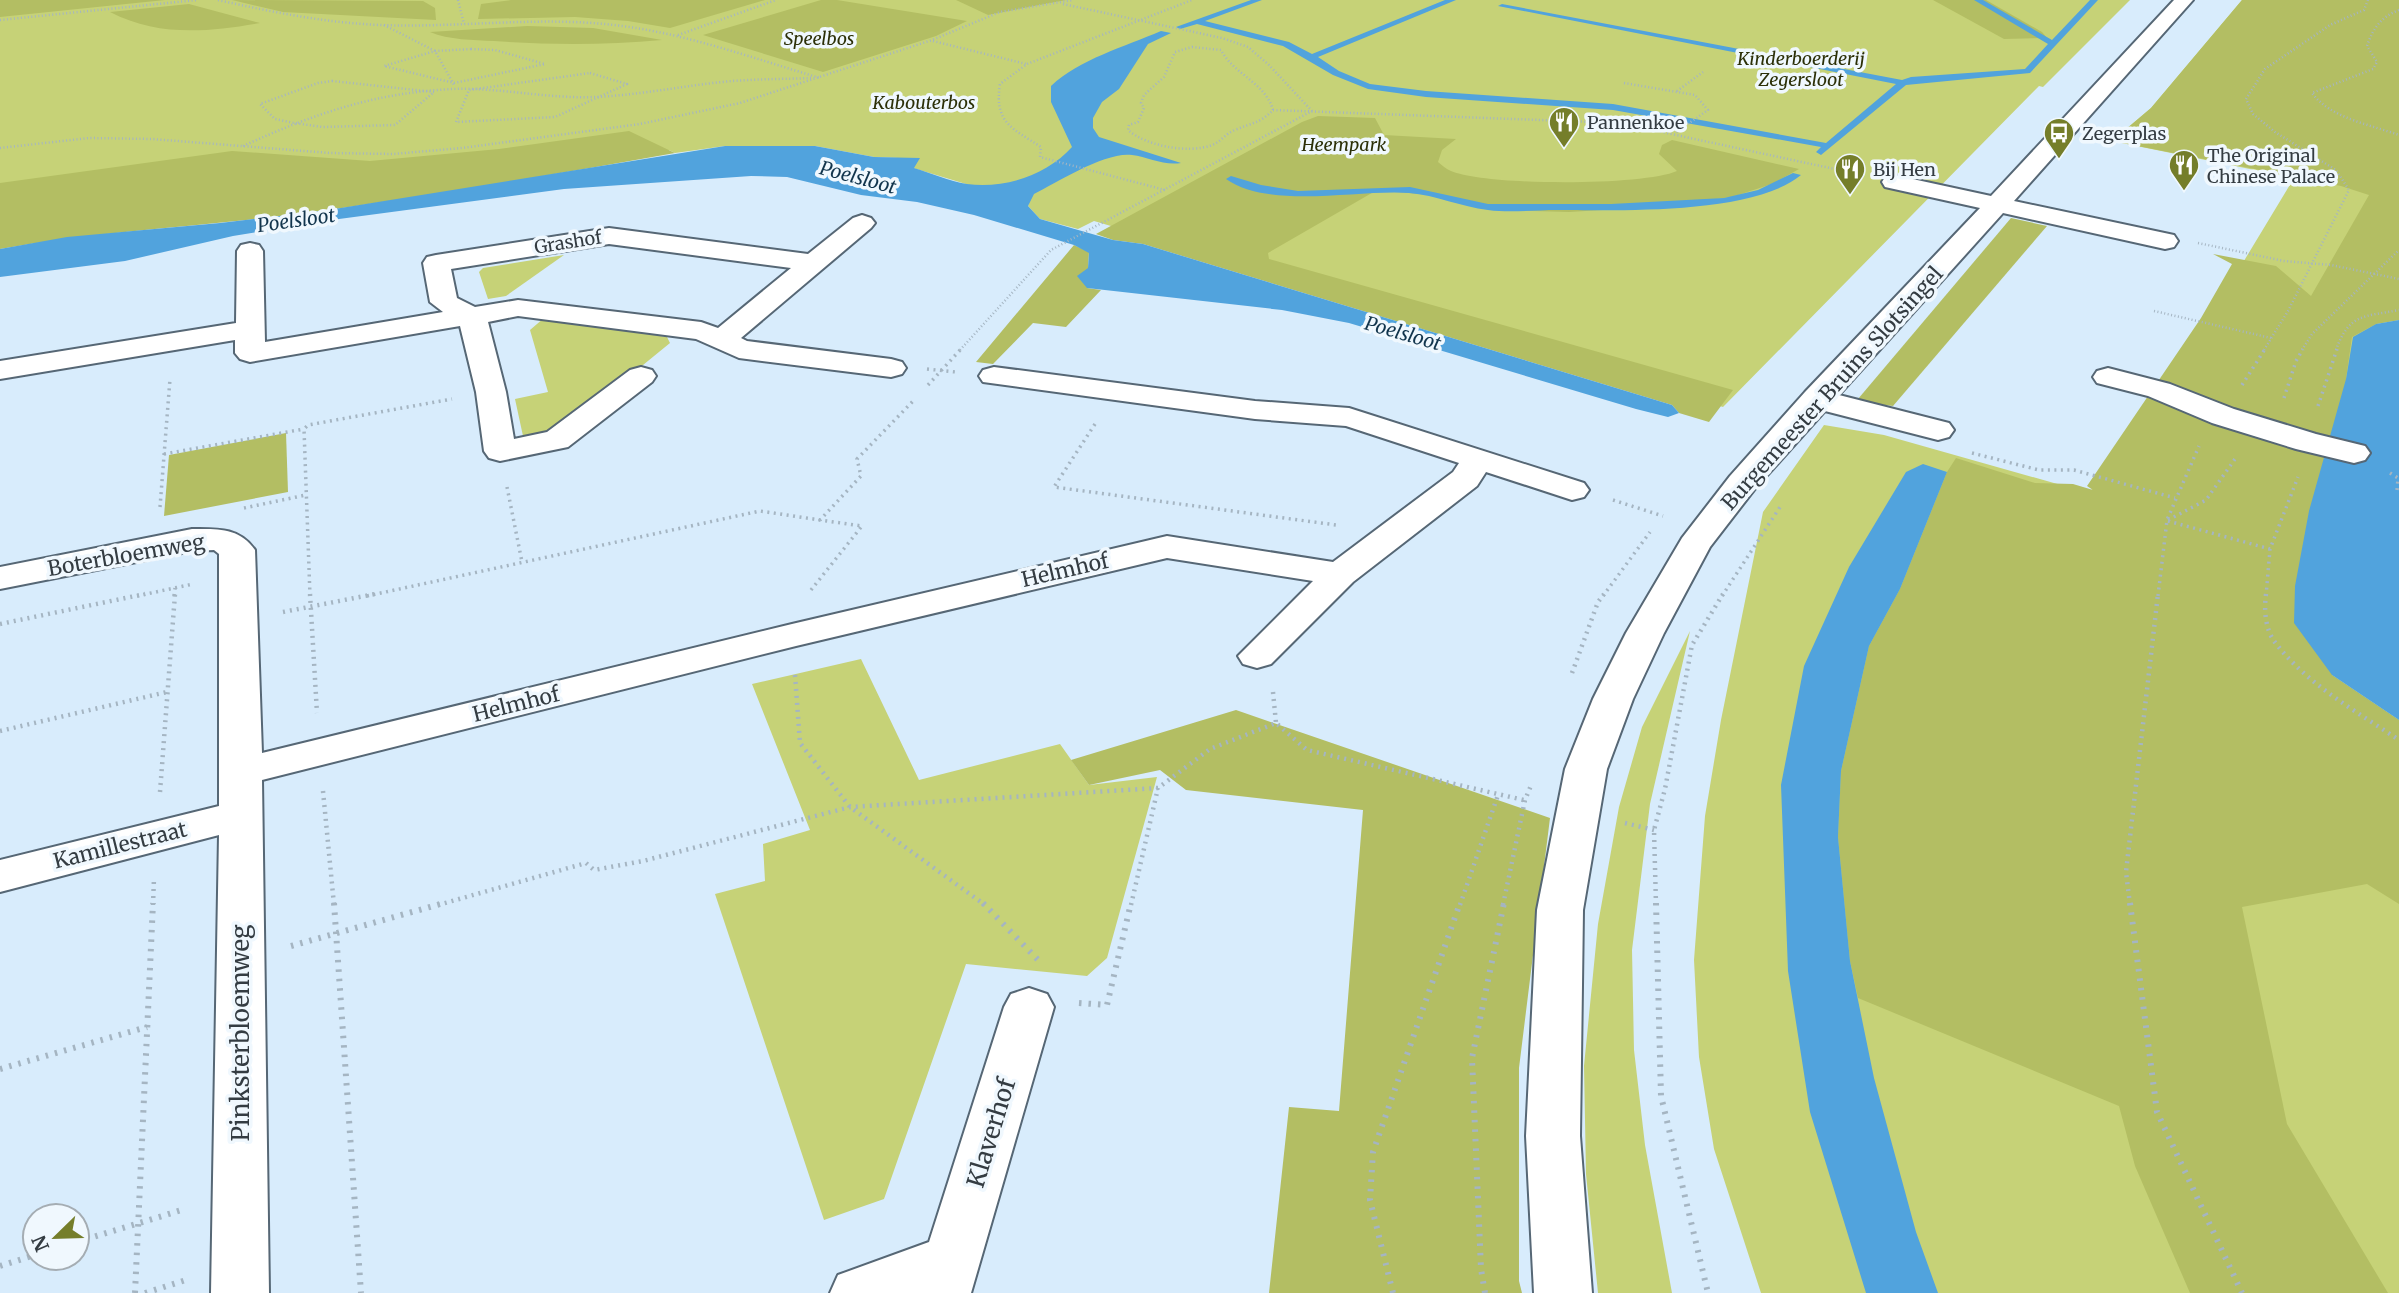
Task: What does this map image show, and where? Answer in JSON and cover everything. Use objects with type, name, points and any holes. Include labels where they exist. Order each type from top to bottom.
[{"type":"street","name":"Burgemeester Bruins Slotsingel","points":[[1563,1293],[1553,1136],[1559,910],[1586,769],[1613,699],[1645,632],[1694,545],[1742,483],[1816,399],[1999,204],[2184,0]]},
{"type":"street","points":[[1894,182],[2165,241]]},
{"type":"street","points":[[722,339],[862,223]]},
{"type":"street","name":"Grashof","points":[[472,316],[444,303],[436,262],[609,236],[813,263]]},
{"type":"street","points":[[250,251],[250,353],[518,308],[701,331],[738,349],[891,368]]},
{"type":"street","points":[[472,316],[491,392],[500,451],[557,440],[641,376]]},
{"type":"street","points":[[0,370],[250,329]]},
{"type":"street","points":[[994,376],[1255,410],[1349,417],[1572,489]]},
{"type":"street","points":[[2108,377],[2159,390],[2223,416],[2307,442],[2354,453]]},
{"type":"street","points":[[1816,399],[1949,440]]},
{"type":"street","points":[[1257,656],[1340,574],[1465,479],[1479,459]]},
{"type":"street","name":"Boterbloemweg","points":[[0,578],[192,540],[222,539],[237,550],[240,618],[240,793]]},
{"type":"street","name":"Helmhof","points":[[240,793],[792,635],[1167,547],[1340,574]]},
{"type":"street","name":"Kamillestraat","points":[[0,876],[156,836],[240,793]]},
{"type":"street","name":"Pinksterbloemweg","points":[[240,793],[240,1293]]},
{"type":"street","name":"Klaverhof","points":[[859,1293],[947,1276],[1030,1003]]},
{"type":"path","points":[[0,20],[197,0]]},
{"type":"path","points":[[218,0],[316,21],[382,25],[559,22],[614,25],[678,35],[820,78]]},
{"type":"path","points":[[458,0],[464,24]]},
{"type":"path","points":[[678,35],[776,0]]},
{"type":"path","points":[[0,148],[89,138],[152,139],[330,153],[381,154],[462,148],[640,124],[740,103],[932,40],[1000,12],[1062,4],[1073,0]]},
{"type":"path","points":[[1165,190],[1041,157],[1041,147],[1004,121],[996,104],[1000,84],[1027,64],[1192,0]]},
{"type":"path","points":[[2242,1293],[2157,1112],[2126,872],[2167,520],[2194,452],[2223,416],[2271,338],[2348,190],[2336,170],[2275,132],[2253,114],[2246,99],[2265,69],[2330,25],[2364,10],[2368,0]]},
{"type":"path","points":[[1062,4],[1222,38],[1248,47],[1269,65],[1312,111]]},
{"type":"path","points":[[2399,10],[2388,13],[2372,29],[2367,46],[2377,62],[2373,69],[2312,93],[2313,98],[2328,108],[2399,135]]},
{"type":"path","points":[[382,25],[435,51],[454,83],[454,89]]},
{"type":"path","points":[[932,40],[1027,64]]},
{"type":"path","points":[[1192,47],[1221,50],[1230,66],[1246,75],[1253,85],[1269,96],[1273,110],[1260,125],[1227,134],[1213,145],[1199,148],[1153,143],[1139,139],[1128,130],[1129,125],[1138,122],[1144,108],[1141,103],[1144,95],[1153,90],[1166,73],[1175,52],[1192,47]]},
{"type":"path","points":[[495,50],[545,64],[454,83],[384,66],[435,51],[495,50]]},
{"type":"path","points":[[1676,92],[1703,72]]},
{"type":"path","points":[[590,73],[627,83],[555,117],[456,122],[469,90],[590,73]]},
{"type":"path","points":[[242,146],[355,102],[454,89],[548,97],[596,97],[734,81],[820,78]]},
{"type":"path","points":[[332,81],[434,92],[395,125],[323,127],[294,124],[275,119],[260,104],[318,83],[332,81]]},
{"type":"path","points":[[1623,83],[1695,95],[1708,110],[1675,133]]},
{"type":"path","points":[[1273,110],[1620,123],[1894,182]]},
{"type":"path","points":[[820,520],[860,476],[857,459],[943,370],[1051,250],[1312,111]]},
{"type":"path","points":[[2165,241],[2196,243],[2284,261],[2311,262],[2399,279]]},
{"type":"path","points":[[2167,520],[2206,500],[2259,427],[2284,399],[2296,361],[2312,334],[2399,250]]},
{"type":"path","points":[[2399,310],[2356,319],[2343,330],[2307,442],[2309,450],[2270,550],[2264,612],[2273,640],[2320,688],[2399,740]]},
{"type":"path","points":[[2154,311],[2271,338]]},
{"type":"path","points":[[159,513],[173,341]]},
{"type":"path","points":[[891,368],[994,376]]},
{"type":"path","points":[[1116,391],[1055,488],[1172,501],[1340,526]]},
{"type":"path","points":[[164,454],[304,429]]},
{"type":"path","points":[[1949,440],[2039,470],[2074,470],[2175,498]]},
{"type":"path","points":[[500,451],[522,562]]},
{"type":"path","points":[[1572,489],[1662,516]]},
{"type":"path","name":"Burgemeester Bruins Slotsingel","points":[[1708,1293],[1661,1096],[1654,830],[1665,789],[1692,645],[1743,560],[1783,503]]},
{"type":"path","points":[[240,618],[310,608],[760,511],[862,526],[801,603],[792,635],[800,743],[850,807],[981,901],[1042,964],[1030,1003],[1107,1005],[1158,788]]},
{"type":"path","points":[[2167,520],[2270,550]]},
{"type":"path","points":[[0,624],[238,573]]},
{"type":"path","points":[[135,1293],[156,836],[175,588]]},
{"type":"path","points":[[0,731],[167,692]]},
{"type":"path","points":[[239,960],[586,863],[594,870],[643,861],[850,807],[1158,788],[1210,749],[1276,723],[1307,750],[1525,800],[1472,1058],[1481,1269],[1485,1293]]},
{"type":"path","points":[[1393,1293],[1370,1200],[1373,1152],[1498,795]]},
{"type":"path","points":[[0,1069],[148,1027]]},
{"type":"path","points":[[91,1238],[239,1192]]},
{"type":"path","points":[[0,1266],[21,1259]]},
{"type":"green space","name":"Heempark","points":[[0,0],[2130,0],[2043,87],[2039,86],[1723,407],[1094,221],[1078,229],[1040,219],[1028,206],[1029,203],[913,168],[915,165],[899,158],[874,157],[815,146],[725,146],[675,153],[669,150],[0,242]]},
{"type":"green space","points":[[0,0],[165,0],[0,17]]},
{"type":"green space","points":[[232,0],[423,1],[435,8],[436,20],[283,12]]},
{"type":"green space","points":[[511,0],[765,0],[670,28],[628,21],[575,17],[478,19],[481,4]]},
{"type":"green space","name":"Speelbos","points":[[821,0],[837,0],[967,21],[936,36],[823,72],[703,35]]},
{"type":"green space","points":[[956,0],[1066,0],[988,15]]},
{"type":"green space","points":[[1933,0],[1986,0],[2042,32],[2047,38],[2004,39]]},
{"type":"green space","points":[[2242,0],[2399,0],[2399,320],[2376,324],[2332,675],[2399,720],[2399,1293],[1761,1293],[1714,1149],[1699,1057],[1694,960],[1705,816],[1721,720],[1763,512],[1824,425],[1884,435],[2089,493],[2160,400],[2294,178],[2112,141],[2151,108]]},
{"type":"green space","points":[[2242,0],[2399,0],[2399,320],[2376,324],[2352,337],[2346,379],[2332,675],[2399,720],[2399,904],[2367,884],[2242,907],[2287,1124],[2388,1293],[2190,1293],[2135,1166],[2119,1106],[1858,998],[1850,961],[1838,837],[1841,771],[1869,646],[1900,589],[1947,472],[1956,458],[2035,483],[2073,484],[2093,490],[2087,486],[2201,318],[2232,264],[2213,254],[2276,266],[2311,296],[2369,195],[2341,186],[2112,141],[2151,108]]},
{"type":"green space","points":[[189,4],[260,23],[221,29],[165,29],[146,26],[110,12]]},
{"type":"green space","points":[[527,26],[593,28],[662,40],[599,44],[536,43],[461,39],[430,32]]},
{"type":"green space","points":[[1318,116],[1375,118],[1384,135],[1456,139],[1442,150],[1438,162],[1451,171],[1496,179],[1600,182],[1659,176],[1677,171],[1659,154],[1662,145],[1672,140],[1799,169],[1772,184],[1732,197],[1652,207],[1569,212],[1496,210],[1430,195],[1377,190],[1268,253],[1269,259],[1733,390],[1709,422],[1679,413],[1672,405],[1143,244],[1113,240],[1096,234],[1302,122]]},
{"type":"green space","points":[[629,131],[675,153],[339,208],[72,238],[0,249],[0,183],[232,151],[370,161],[499,149]]},
{"type":"green space","points":[[2011,218],[2047,226],[1893,406],[1858,399]]},
{"type":"green space","points":[[1074,245],[1089,252],[1087,288],[1101,290],[1066,327],[1033,323],[993,364],[976,362]]},
{"type":"green space","points":[[564,255],[506,296],[488,299],[479,272],[483,268]]},
{"type":"green space","points":[[544,318],[667,337],[670,343],[567,427],[523,436],[515,399],[548,392],[530,330]]},
{"type":"green space","points":[[286,433],[288,492],[164,516],[169,455]]},
{"type":"green space","points":[[1690,631],[1650,804],[1632,950],[1634,1050],[1645,1145],[1672,1293],[1598,1293],[1586,1174],[1584,1066],[1598,924],[1619,807],[1642,727]]},
{"type":"green space","points":[[861,659],[919,780],[1060,744],[1089,785],[1157,777],[1107,958],[1087,976],[966,964],[884,1199],[824,1220],[715,894],[765,881],[763,844],[810,830],[752,684]]},
{"type":"green space","points":[[1236,710],[1550,818],[1519,1068],[1519,1281],[1522,1293],[1269,1293],[1289,1107],[1339,1111],[1363,810],[1186,790],[1160,770],[1089,785],[1071,760]]},
{"type":"water","name":"Poelsloot","points":[[1161,31],[1171,33],[1148,44],[1119,89],[1102,102],[1093,118],[1093,128],[1099,137],[1181,163],[1132,155],[1096,162],[1034,194],[1028,206],[1040,219],[1113,240],[1143,244],[1672,405],[1679,413],[1668,417],[1636,409],[1349,323],[1282,310],[1087,288],[1077,276],[1088,268],[1089,253],[1074,245],[974,215],[917,202],[861,195],[787,177],[751,176],[564,189],[324,221],[233,236],[125,261],[0,277],[0,249],[67,237],[322,211],[725,146],[815,146],[874,157],[920,158],[914,168],[954,181],[981,185],[1010,182],[1038,172],[1062,157],[1072,147],[1051,102],[1051,86],[1089,61]]},
{"type":"water","points":[[2399,320],[2399,720],[2332,675],[2294,623],[2295,586],[2309,511],[2346,379],[2353,337],[2376,324]]},
{"type":"water","points":[[1923,464],[1947,472],[1900,589],[1869,646],[1841,771],[1838,837],[1850,961],[1874,1078],[1916,1232],[1938,1293],[1866,1293],[1810,1112],[1788,971],[1781,785],[1804,666],[1849,567],[1906,472]]},
{"type":"waterway","points":[[1180,27],[1258,0]]},
{"type":"waterway","points":[[1312,57],[1452,0]]},
{"type":"waterway","points":[[1978,0],[2053,44]]},
{"type":"waterway","points":[[2053,44],[2094,0]]},
{"type":"waterway","points":[[1502,6],[1903,83]]},
{"type":"waterway","points":[[1199,22],[1286,44],[1312,57]]},
{"type":"waterway","points":[[1903,83],[1911,80],[2027,71],[2053,44]]},
{"type":"waterway","points":[[1312,57],[1336,73],[1368,86],[1426,94],[1613,107],[1828,146]]},
{"type":"waterway","points":[[1828,146],[1903,83]]},
{"type":"waterway","points":[[1821,152],[1828,146]]},
{"type":"waterway","points":[[1231,179],[1259,188],[1298,194],[1410,190],[1488,207],[1611,207],[1724,201],[1761,192],[1796,175]]},
{"type":"place","name":"Pannenkoe","points":[[1564,149]]},
{"type":"place","name":"Zegerplas","points":[[2059,160]]},
{"type":"place","name":"The Original Chinese Palace","points":[[2184,192]]},
{"type":"place","name":"Bij Hen","points":[[1850,196]]},
{"type":"park label","name":"Kinderboerderij Zegersloot","points":[[1801,68]]},
{"type":"park label","name":"Kabouterbos","points":[[924,102]]}]
